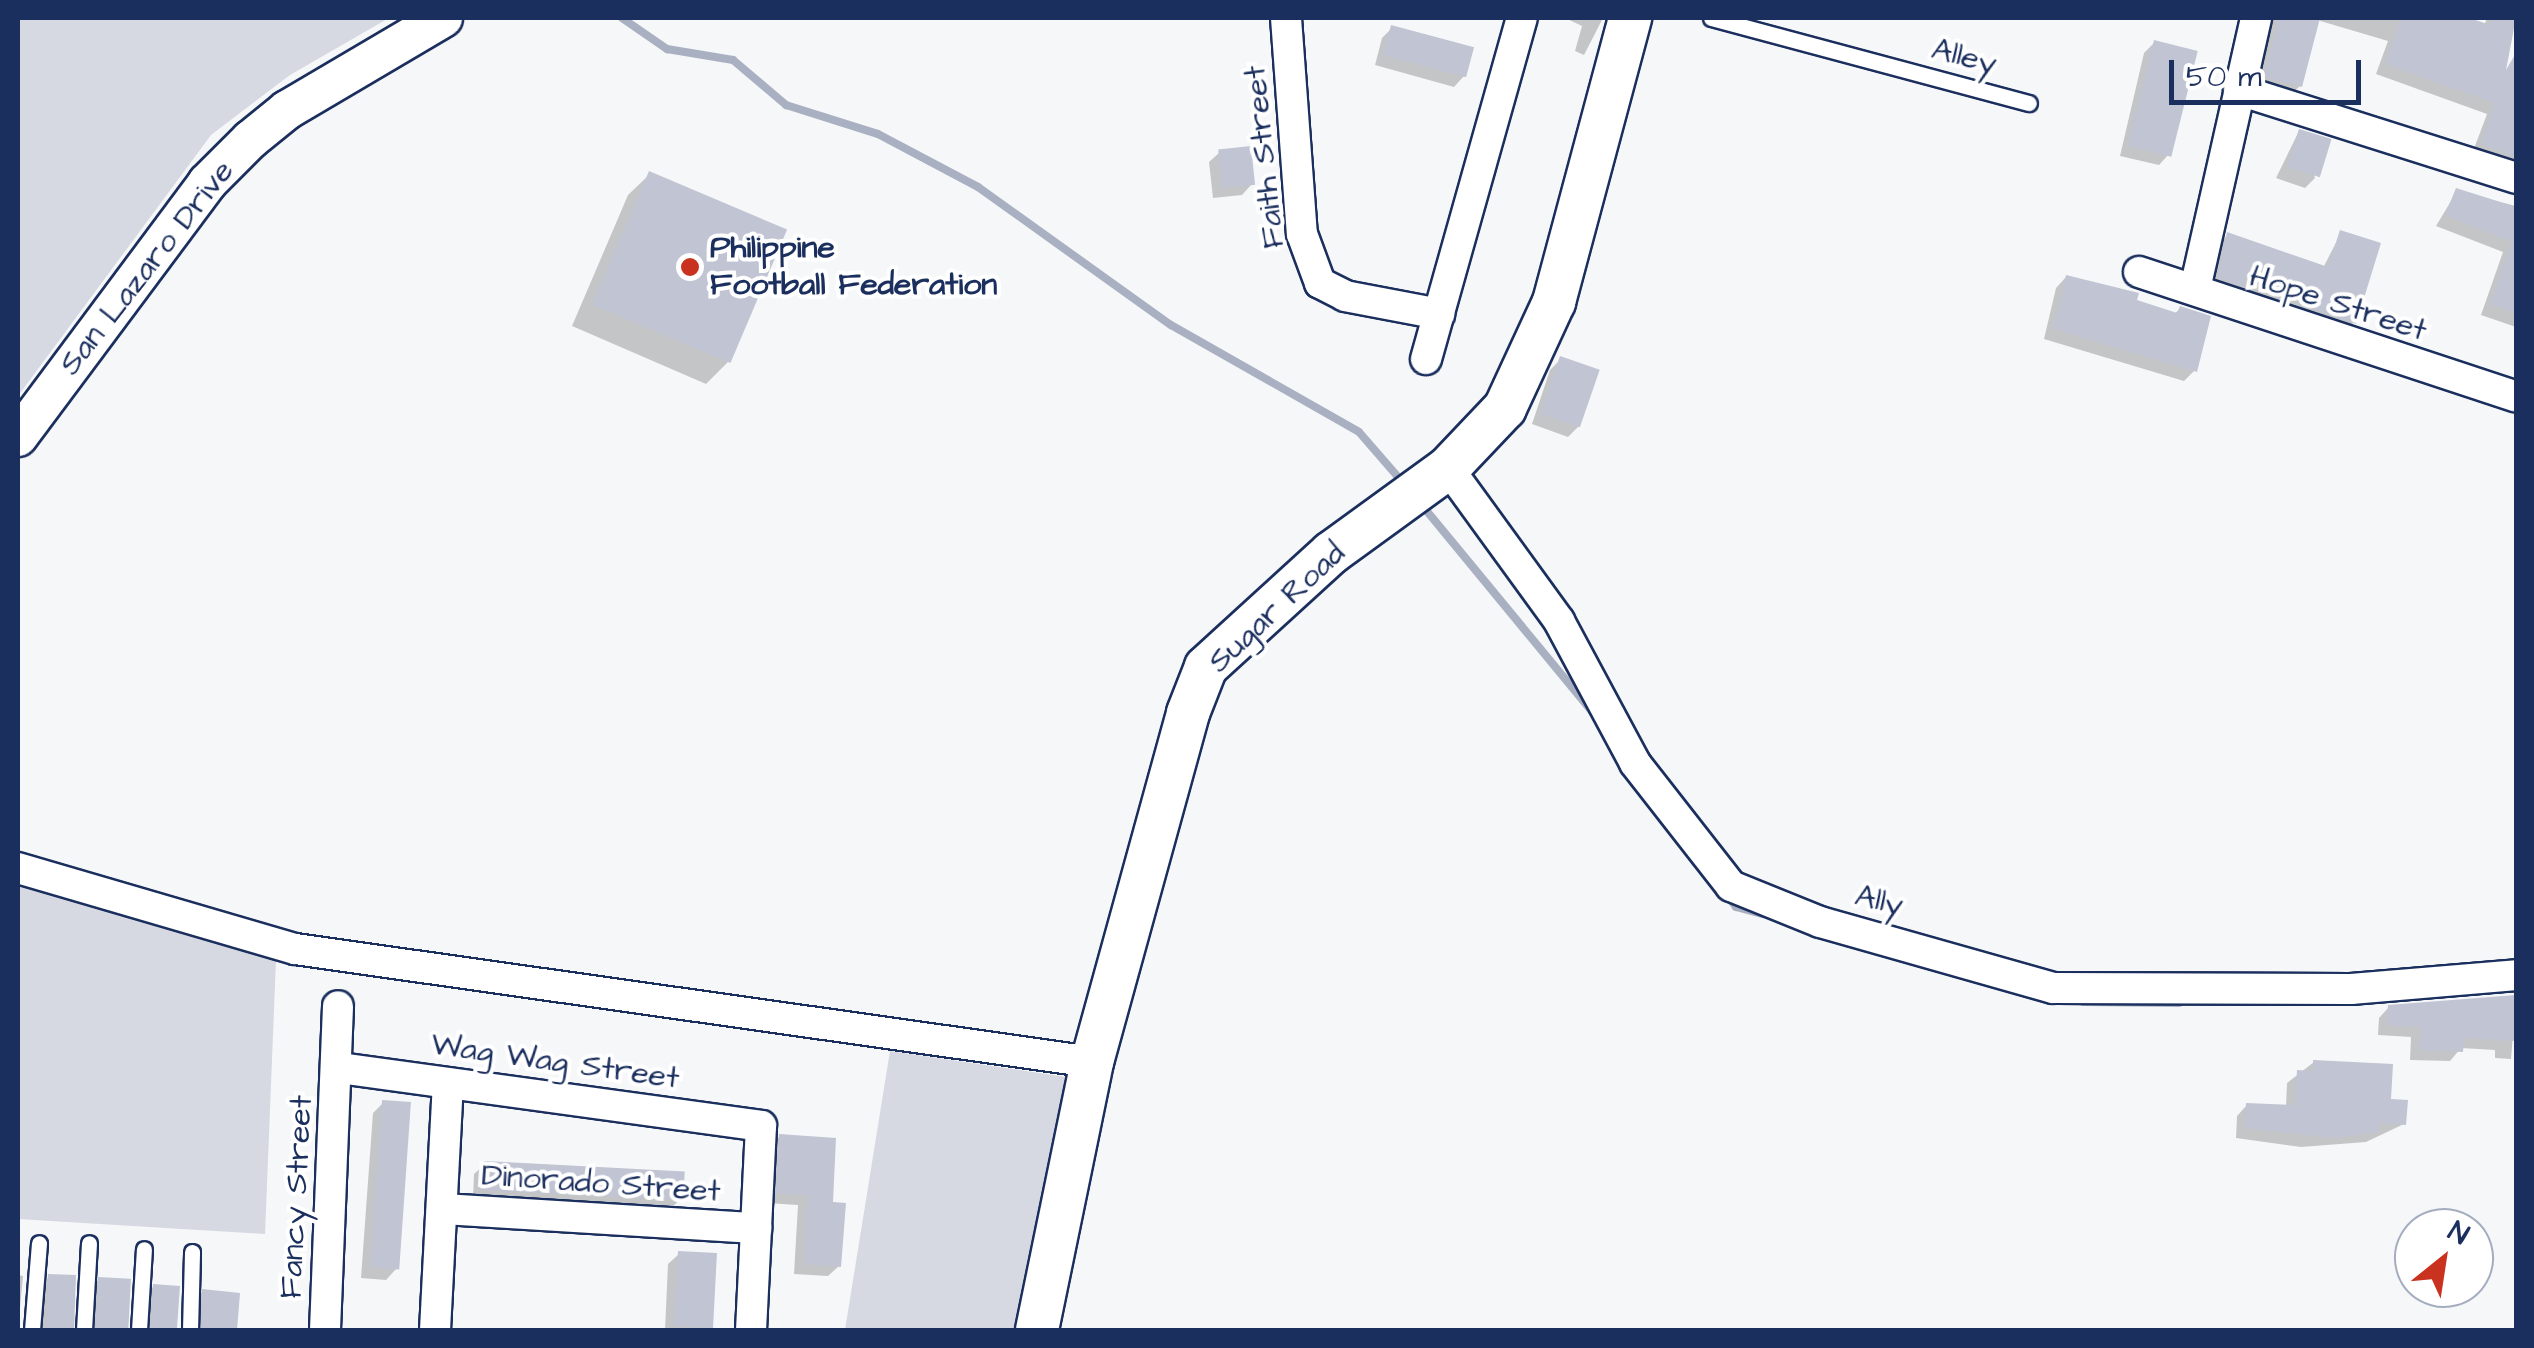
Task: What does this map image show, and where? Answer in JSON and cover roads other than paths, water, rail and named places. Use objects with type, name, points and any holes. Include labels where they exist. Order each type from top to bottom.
[{"type":"main road","name":"Sugar Road","points":[[1037,1330],[1092,1062],[1188,713],[1206,667],[1372,523],[1448,468],[1505,408],[1534,356],[1630,18]]},
{"type":"street","name":"San Lazaro Drive","points":[[18,437],[207,183],[250,140],[286,110],[443,18]]},
{"type":"street","name":"Faith Street","points":[[1286,18],[1302,234],[1320,282],[1344,296],[1439,314]]},
{"type":"street","points":[[1426,360],[1522,18]]},
{"type":"street","points":[[2195,288],[2256,18]]},
{"type":"street","points":[[2239,90],[2516,178]]},
{"type":"street","name":"Hope Street","points":[[2139,272],[2195,288],[2216,301],[2516,398]]},
{"type":"street","name":"Ally","points":[[1448,468],[1559,622],[1634,763],[1732,886],[1820,922],[2054,988],[2350,989],[2516,975]]},
{"type":"street","points":[[18,868],[295,949],[1092,1062]]},
{"type":"street","name":"Fancy Street","points":[[325,1330],[338,1006]]},
{"type":"street","name":"Wag Wag Street","points":[[338,1068],[761,1126],[756,1228]]},
{"type":"street","points":[[436,1330],[448,1083]]},
{"type":"street","name":"Dinorado Street","points":[[442,1209],[756,1228]]},
{"type":"street","points":[[750,1330],[756,1228]]},
{"type":"lane","name":"Alley","points":[[1711,18],[2029,103]]},
{"type":"lane","points":[[84,1330],[89,1243]]},
{"type":"lane","points":[[32,1330],[39,1244]]},
{"type":"lane","points":[[139,1330],[144,1248]]},
{"type":"lane","points":[[190,1330],[192,1252]]},
{"type":"waterway","points":[[622,18],[667,49],[733,60],[786,105],[878,134],[978,187],[1171,325],[1359,432],[1405,485]]},
{"type":"waterway","points":[[1421,504],[1593,713]]},
{"type":"waterway","points":[[1728,897],[1736,907],[1763,914]]},
{"type":"waterway","points":[[2083,1002],[2179,1003]]},
{"type":"place","name":"Philippine Football Federation","points":[[690,267]]}]
